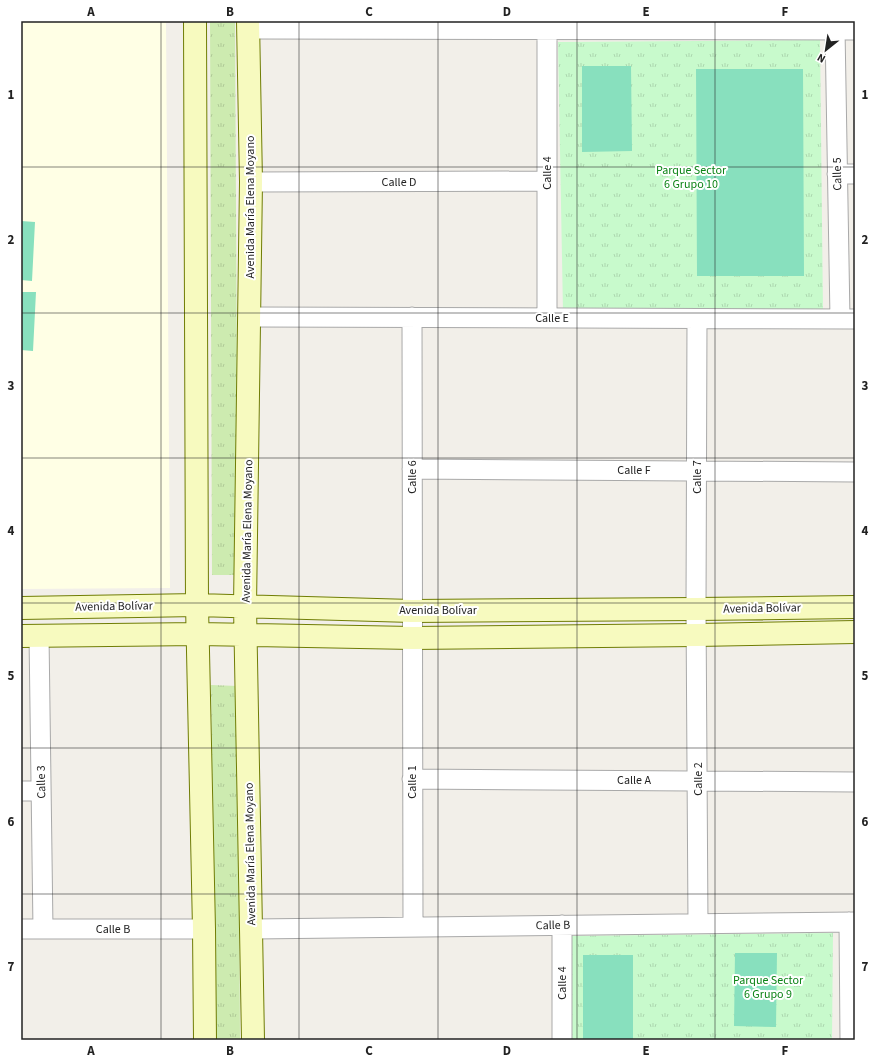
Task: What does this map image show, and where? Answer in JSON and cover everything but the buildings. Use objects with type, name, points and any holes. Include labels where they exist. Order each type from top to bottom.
[{"type":"street","points":[[195,21],[197,605],[205,1040]]},
{"type":"street","points":[[249,25],[404,25],[547,29],[587,25],[688,25],[855,30]]},
{"type":"street","name":"Avenida María Elena Moyano","points":[[249,25],[251,182],[246,635],[252,929],[252,1040]]},
{"type":"street","name":"Calle 4","points":[[547,29],[547,318]]},
{"type":"street","name":"Calle 5","points":[[835,30],[846,174],[848,319]]},
{"type":"street","name":"Calle D","points":[[251,182],[547,181]]},
{"type":"street","name":"Calle E","points":[[249,317],[848,319]]},
{"type":"street","name":"Calle 6","points":[[412,317],[412,638]]},
{"type":"street","name":"Calle 7","points":[[697,319],[697,635]]},
{"type":"street","name":"Calle F","points":[[412,469],[855,472]]},
{"type":"street","name":"Avenida Bolívar","points":[[21,608],[197,605],[412,611],[696,609],[855,606]]},
{"type":"street","points":[[30,636],[198,634],[412,638],[855,632]]},
{"type":"street","name":"Calle 2","points":[[697,635],[698,924]]},
{"type":"street","name":"Calle 3","points":[[30,636],[41,791],[43,929]]},
{"type":"street","name":"Calle 1","points":[[412,638],[413,927]]},
{"type":"street","name":"Calle A","points":[[412,779],[855,782]]},
{"type":"street","points":[[21,791],[41,791]]},
{"type":"street","points":[[850,1040],[852,922]]},
{"type":"street","name":"Calle B","points":[[252,929],[852,922]]},
{"type":"street","name":"Calle 4","points":[[562,925],[562,1040]]},
{"type":"street","name":"Calle B","points":[[21,929],[204,929]]},
{"type":"shaded area","points":[[21,21],[166,21],[170,588],[21,589]]},
{"type":"green space","points":[[210,21],[235,21],[238,575],[212,575]]},
{"type":"green space","name":"Parque Sector 6 Grupo 10","points":[[820,40],[823,311],[563,312],[558,42]]},
{"type":"green space","points":[[582,66],[631,66],[632,151],[582,152]]},
{"type":"green space","points":[[696,69],[803,69],[804,276],[697,276]]},
{"type":"green space","points":[[21,221],[35,222],[32,281],[21,280]]},
{"type":"green space","points":[[21,292],[36,292],[33,351],[21,350]]},
{"type":"green space","points":[[211,685],[238,686],[240,1040],[215,1040]]},
{"type":"green space","name":"Parque Sector 6 Grupo 9","points":[[833,933],[832,1040],[570,1040],[570,936]]},
{"type":"green space","points":[[735,953],[777,953],[776,1027],[734,1026]]},
{"type":"green space","points":[[583,955],[633,955],[633,1040],[583,1039]]}]
